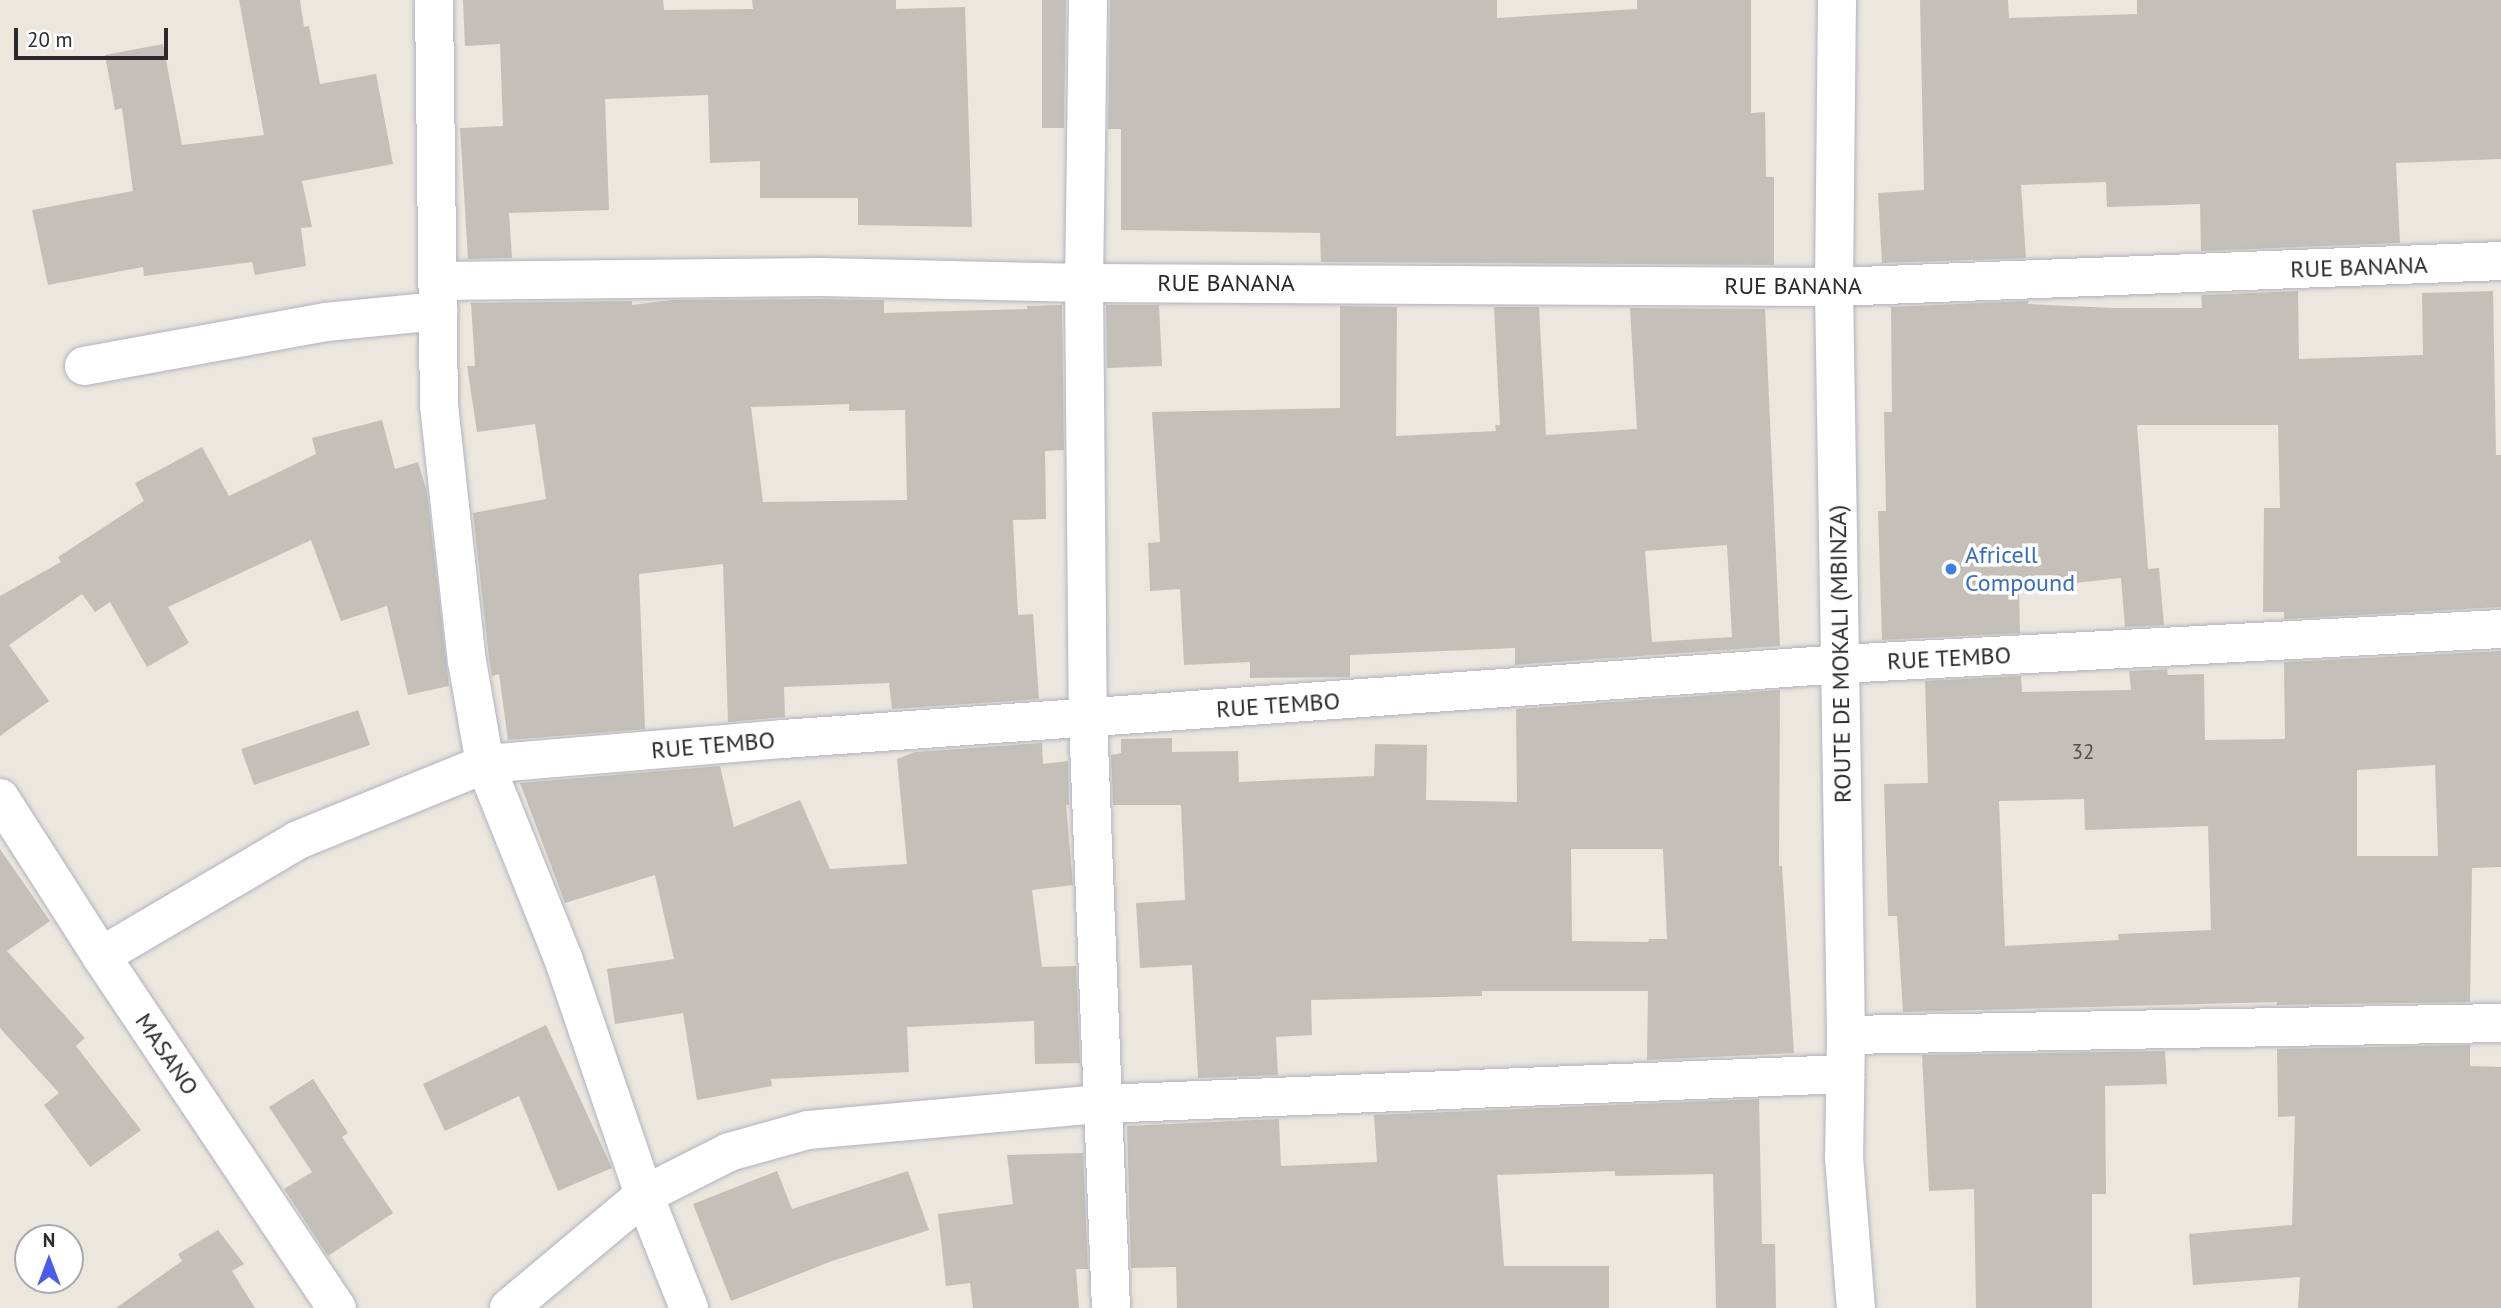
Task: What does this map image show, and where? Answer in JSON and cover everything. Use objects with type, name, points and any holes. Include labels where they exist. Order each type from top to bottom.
[{"type":"street","points":[[434,0],[439,405],[467,661],[485,764],[564,958],[644,1195],[689,1308]]},
{"type":"street","points":[[1088,0],[1084,283],[1088,718],[1111,1308]]},
{"type":"street","name":"ROUTE DE MOKALI (MBINZA)","points":[[1837,0],[1834,287],[1846,1035],[1844,1157],[1856,1308]]},
{"type":"street","name":"RUE BANANA","points":[[84,366],[326,321],[438,296],[820,277],[1084,283],[1834,287],[2501,261]]},
{"type":"street","name":"RUE TEMBO","points":[[101,956],[298,841],[485,764],[783,739],[1841,664],[2501,629]]},
{"type":"street","name":"MASANO","points":[[0,797],[101,956],[337,1308]]},
{"type":"street","points":[[1846,1035],[2501,1023]]},
{"type":"street","points":[[509,1308],[644,1195],[729,1152],[808,1130],[1101,1104],[1845,1074]]},
{"type":"building","points":[[239,0],[300,0],[304,27],[309,26],[320,84],[376,74],[393,164],[302,181],[312,227],[301,228],[306,266],[255,275],[252,262],[144,276],[143,267],[48,285],[32,210],[133,191],[122,108],[115,110],[105,55],[163,44],[182,145],[264,135]]},
{"type":"building","points":[[463,0],[663,0],[664,10],[753,9],[752,0],[896,0],[896,9],[965,7],[972,227],[858,225],[858,198],[760,198],[760,161],[710,163],[708,95],[605,99],[609,210],[509,213],[512,258],[468,259],[460,128],[503,126],[500,44],[465,46]]},
{"type":"building","points":[[1042,0],[1066,0],[1064,128],[1042,128]]},
{"type":"building","points":[[1110,0],[1497,0],[1497,18],[1637,9],[1637,0],[1751,0],[1751,113],[1765,112],[1766,177],[1774,177],[1774,265],[1321,262],[1320,233],[1121,230],[1121,129],[1108,129]]},
{"type":"building","points":[[1920,0],[2008,0],[2009,18],[2137,14],[2137,0],[2501,0],[2501,159],[2396,163],[2400,243],[2201,251],[2200,204],[2107,207],[2106,182],[2021,185],[2026,258],[1882,263],[1878,193],[1924,190]]},
{"type":"building","points":[[2298,291],[2299,359],[2423,355],[2422,293],[2493,291],[2496,455],[2501,455],[2501,607],[2284,619],[2284,612],[2263,612],[2264,508],[2280,508],[2278,425],[2137,425],[2148,569],[2159,568],[2164,625],[2125,627],[2121,578],[2019,589],[2020,633],[1882,640],[1878,511],[1886,511],[1884,412],[1892,412],[1891,307],[2028,301],[2028,304],[2113,308],[2202,308],[2201,295]]},
{"type":"building","points":[[672,300],[884,300],[884,313],[1027,309],[1027,306],[1062,305],[1064,450],[1045,451],[1046,519],[1013,520],[1018,615],[1033,614],[1039,699],[892,709],[889,683],[784,687],[785,717],[728,722],[723,564],[639,574],[645,729],[508,740],[499,674],[492,676],[489,658],[473,513],[546,499],[535,424],[477,432],[467,366],[475,366],[471,303],[632,301],[632,305]],"holes":[[[849,404],[849,411],[905,410],[907,500],[763,502],[751,407]]]},
{"type":"building","points":[[1106,305],[1159,305],[1162,366],[1107,368]]},
{"type":"building","points":[[1340,306],[1397,307],[1396,436],[1496,431],[1495,425],[1500,425],[1494,307],[1539,307],[1546,435],[1637,429],[1630,308],[1765,309],[1780,646],[1515,665],[1515,648],[1350,655],[1350,677],[1250,678],[1250,662],[1184,665],[1180,589],[1150,591],[1148,543],[1160,542],[1152,412],[1340,408]],"holes":[[[1727,545],[1732,637],[1652,642],[1645,551]]]},
{"type":"building","points":[[382,420],[395,469],[418,462],[427,492],[449,686],[408,695],[387,606],[341,621],[311,540],[168,607],[189,643],[147,667],[110,602],[95,612],[82,594],[9,645],[49,701],[0,736],[0,596],[61,562],[58,557],[144,501],[135,483],[202,447],[229,496],[316,454],[312,438]]},
{"type":"building","points":[[2501,651],[2501,867],[2472,868],[2470,1002],[2277,1005],[2277,1002],[1903,1012],[1897,916],[1888,916],[1884,784],[1928,783],[1925,681],[2021,676],[2022,692],[2131,690],[2129,671],[2167,669],[2168,675],[2204,674],[2205,740],[2285,739],[2284,662]],"holes":[[[2435,765],[2438,856],[2357,856],[2357,770]],[[2084,799],[2085,830],[2208,826],[2211,930],[2118,934],[2119,940],[2005,946],[1999,801]]]},
{"type":"building","points":[[1780,690],[1779,866],[1782,866],[1794,1053],[1647,1060],[1648,991],[1482,991],[1482,996],[1311,1000],[1312,1035],[1276,1037],[1278,1075],[1198,1078],[1192,965],[1140,968],[1136,903],[1185,900],[1181,805],[1113,805],[1111,755],[1121,753],[1121,739],[1172,738],[1172,752],[1238,751],[1239,782],[1374,776],[1375,744],[1427,745],[1426,800],[1517,802],[1516,709]],"holes":[[[1571,849],[1663,849],[1667,939],[1649,939],[1648,942],[1572,941]]]},
{"type":"building","points":[[358,710],[370,745],[254,785],[241,749]]},
{"type":"building","points":[[1042,743],[1043,764],[1068,761],[1069,805],[1066,805],[1073,885],[1032,890],[1042,967],[1076,966],[1080,1063],[1035,1064],[1034,1021],[907,1027],[909,1072],[771,1079],[772,1086],[697,1100],[683,1013],[615,1024],[607,969],[674,959],[655,875],[565,903],[520,783],[720,766],[734,827],[800,800],[830,869],[907,864],[897,759],[915,752]]},
{"type":"building","points":[[0,849],[50,921],[7,951],[85,1038],[76,1046],[141,1130],[90,1167],[44,1105],[59,1093],[0,1028]]},
{"type":"building","points":[[546,1025],[612,1168],[558,1191],[519,1096],[445,1131],[423,1084]]},
{"type":"building","points":[[2470,1045],[2470,1066],[2501,1067],[2501,1308],[2298,1308],[2300,1277],[2193,1285],[2189,1234],[2292,1225],[2295,1116],[2278,1117],[2277,1049]]},
{"type":"building","points":[[2165,1051],[2167,1084],[2105,1086],[2106,1194],[2092,1194],[2092,1308],[1976,1308],[1974,1189],[1929,1191],[1922,1055]]},
{"type":"building","points":[[313,1079],[348,1133],[342,1137],[393,1213],[328,1256],[284,1189],[312,1172],[269,1107]]},
{"type":"building","points":[[1759,1099],[1762,1244],[1775,1244],[1776,1308],[1716,1308],[1713,1174],[1615,1176],[1615,1171],[1497,1175],[1504,1266],[1609,1266],[1609,1308],[1177,1308],[1176,1267],[1131,1268],[1127,1126],[1279,1119],[1281,1166],[1377,1162],[1374,1115]]},
{"type":"building","points":[[1083,1153],[1088,1269],[1076,1269],[1079,1308],[973,1308],[970,1283],[946,1286],[938,1214],[1013,1204],[1007,1155]]},
{"type":"building","points":[[777,1171],[792,1209],[908,1171],[929,1230],[832,1261],[731,1301],[693,1204]]},
{"type":"building","points":[[218,1230],[244,1264],[232,1271],[255,1308],[116,1308],[182,1261],[178,1254]]},
{"type":"place","name":"Africell Compound","points":[[1951,569]]}]
